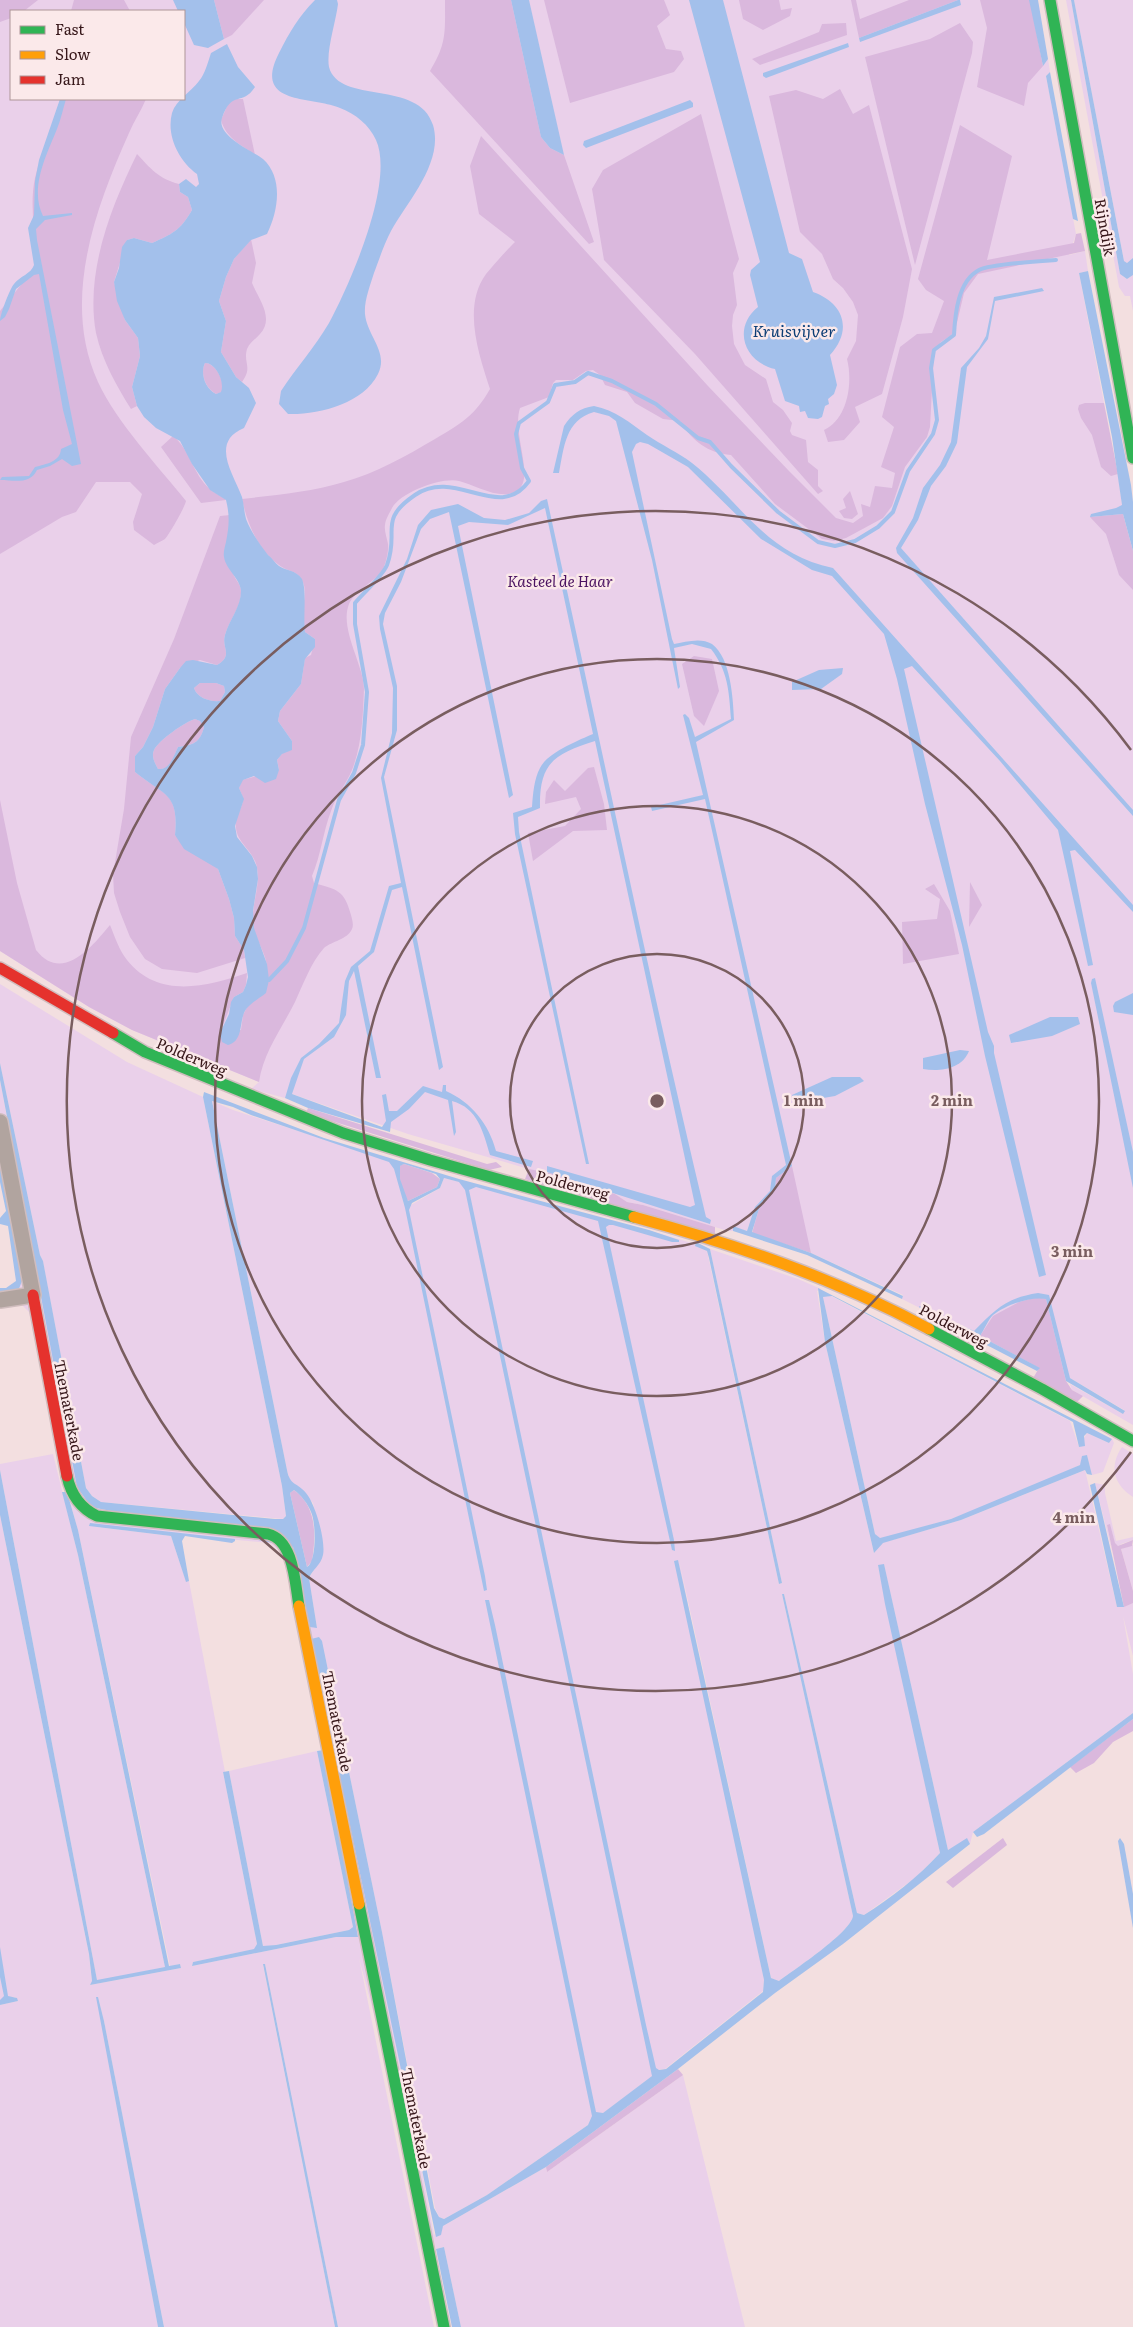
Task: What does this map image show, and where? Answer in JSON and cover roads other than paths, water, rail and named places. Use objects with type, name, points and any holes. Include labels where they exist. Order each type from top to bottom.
[{"type":"street","name":"Rijndijk","points":[[1050,0],[1133,458]]},
{"type":"street","name":"Polderweg","points":[[0,968],[145,1052],[219,1084],[343,1133],[440,1163],[719,1240],[775,1259],[892,1309],[1042,1389],[1133,1441]]},
{"type":"street","points":[[0,1122],[33,1295],[0,1300]]},
{"type":"street","name":"Thematerkade","points":[[33,1295],[68,1480],[74,1500],[80,1507],[97,1516],[278,1536],[288,1550],[444,2327]]},
{"type":"water","points":[[173,0],[214,0],[224,39],[208,48],[194,45],[185,25],[185,10],[178,10]]},
{"type":"water","points":[[315,0],[337,0],[338,4],[328,60],[329,67],[336,79],[348,86],[397,96],[412,102],[425,111],[433,125],[435,139],[429,167],[415,194],[388,236],[365,304],[365,314],[369,330],[381,358],[378,374],[362,393],[339,406],[326,410],[288,414],[279,404],[281,391],[324,332],[338,306],[368,233],[380,181],[380,158],[376,140],[361,121],[351,113],[340,108],[288,96],[279,91],[273,82],[273,70],[279,53],[295,25]]},
{"type":"water","points":[[511,0],[529,0],[564,155],[550,148],[541,137]]},
{"type":"water","name":"Kruisvijver","points":[[689,0],[723,0],[789,253],[802,259],[813,292],[832,303],[842,318],[841,336],[837,346],[830,355],[837,385],[834,394],[828,399],[829,404],[825,406],[822,417],[818,419],[808,418],[805,411],[800,412],[799,406],[785,401],[775,369],[764,365],[756,359],[749,352],[745,343],[745,325],[750,315],[758,307],[750,275],[751,270],[760,262]]},
{"type":"water","points":[[960,0],[961,5],[860,42],[859,38]]},
{"type":"water","points":[[1029,0],[1038,0],[1048,59],[1043,66]]},
{"type":"water","points":[[1071,0],[1074,0],[1124,261],[1127,263],[1133,258],[1133,275],[1127,279],[1120,274]]},
{"type":"water","points":[[848,43],[849,47],[766,78],[763,76],[763,73]]},
{"type":"water","points":[[227,44],[238,67],[255,87],[246,96],[230,104],[222,118],[222,125],[224,131],[230,137],[263,159],[270,167],[274,176],[277,195],[274,216],[267,234],[251,240],[234,259],[219,301],[226,321],[221,352],[236,377],[249,388],[256,403],[244,428],[234,434],[228,441],[227,459],[242,497],[250,529],[268,555],[278,565],[297,574],[302,579],[305,632],[315,639],[315,647],[305,659],[301,684],[280,711],[278,721],[292,741],[292,750],[282,754],[277,760],[279,770],[276,779],[265,783],[254,776],[243,780],[239,788],[244,799],[235,826],[237,837],[252,856],[257,867],[258,879],[253,911],[254,928],[267,964],[269,980],[266,993],[244,1012],[237,1039],[228,1045],[222,1042],[220,1033],[229,1014],[231,1002],[234,997],[243,992],[248,977],[244,950],[235,936],[234,918],[229,899],[218,869],[184,849],[175,835],[175,810],[172,802],[161,791],[135,772],[135,756],[143,747],[153,727],[165,689],[186,661],[193,660],[217,665],[225,658],[225,635],[239,603],[241,591],[224,557],[229,521],[226,500],[210,490],[192,464],[180,441],[156,428],[144,417],[137,406],[132,387],[140,356],[138,338],[125,320],[117,301],[114,282],[119,268],[122,247],[127,240],[134,238],[152,243],[159,240],[179,227],[192,210],[188,197],[180,192],[179,184],[186,179],[196,187],[199,184],[197,174],[185,162],[175,147],[171,122],[174,108],[180,100],[185,100],[185,95],[196,85],[206,68],[211,53]],"holes":[[[205,363],[213,366],[221,378],[221,392],[216,394],[206,385],[203,376]],[[200,683],[216,683],[224,686],[225,692],[220,701],[212,701],[201,697],[194,688]],[[195,719],[200,721],[204,727],[198,740],[192,744],[178,747],[168,765],[158,769],[153,758],[154,750],[179,727]]]},
{"type":"water","points":[[1050,72],[1078,221],[1073,219],[1046,76]]},
{"type":"water","points":[[60,100],[66,100],[44,160],[38,194],[43,216],[72,213],[72,215],[45,220],[36,229],[81,464],[72,466],[62,459],[50,466],[37,470],[34,475],[26,480],[0,480],[2,477],[29,476],[35,467],[55,460],[61,449],[72,444],[63,410],[39,274],[34,275],[16,289],[5,317],[0,321],[12,286],[30,271],[34,265],[28,228],[34,215],[35,181],[39,160]]},
{"type":"water","points":[[690,100],[693,103],[693,107],[586,148],[583,145],[584,141]]},
{"type":"water","points":[[1088,271],[1131,485],[1133,551],[1123,514],[1090,517],[1091,514],[1122,505],[1112,437],[1079,273]]},
{"type":"water","points":[[1042,288],[1044,291],[995,301],[988,339],[967,367],[957,443],[946,466],[931,486],[918,520],[901,548],[1133,810],[1133,816],[897,553],[896,548],[913,518],[923,488],[940,465],[951,442],[961,368],[979,348],[986,336],[994,297]]},
{"type":"water","points":[[594,406],[622,418],[692,463],[771,539],[809,561],[833,568],[1133,905],[1133,912],[1075,850],[1070,851],[1093,965],[1088,966],[1058,830],[1000,761],[912,666],[904,669],[988,1032],[994,1046],[994,1053],[1046,1275],[1039,1277],[985,1056],[962,945],[925,804],[897,679],[884,634],[832,576],[812,570],[761,539],[688,467],[648,444],[640,442],[636,444],[632,452],[672,639],[674,644],[698,640],[712,644],[723,659],[732,690],[734,720],[696,742],[792,1166],[776,1178],[775,1190],[759,1209],[752,1232],[811,1253],[903,1296],[902,1299],[807,1255],[733,1231],[733,1226],[747,1231],[755,1207],[770,1191],[772,1176],[786,1165],[705,799],[652,811],[651,807],[703,795],[683,715],[685,714],[689,718],[695,737],[731,719],[728,690],[721,665],[711,649],[692,644],[674,648],[680,687],[678,689],[652,560],[616,421],[609,416],[594,412],[577,421],[568,436],[559,473],[553,473],[564,426],[577,412]]},
{"type":"water","points":[[547,499],[665,1038],[706,1217],[711,1220],[710,1224],[547,1172],[547,1166],[690,1207],[695,1205],[595,741],[569,751],[552,762],[542,780],[540,808],[518,817],[519,832],[589,1164],[586,1164],[515,834],[513,813],[532,807],[536,777],[540,768],[549,757],[593,734],[545,508],[508,525],[469,522],[458,526],[513,795],[509,798],[449,512],[430,519],[421,529],[401,582],[385,613],[383,624],[397,686],[397,730],[384,777],[443,1067],[439,1070],[402,887],[392,890],[374,952],[358,966],[381,1078],[376,1078],[354,971],[349,981],[346,1015],[334,1037],[304,1059],[292,1094],[382,1127],[386,1121],[382,1095],[386,1094],[389,1111],[397,1111],[423,1086],[442,1092],[443,1085],[446,1085],[446,1091],[463,1101],[478,1115],[489,1132],[496,1151],[533,1161],[531,1167],[490,1155],[482,1130],[474,1115],[461,1104],[452,1101],[456,1132],[454,1136],[448,1100],[425,1092],[409,1109],[391,1122],[390,1132],[308,1108],[285,1098],[291,1078],[301,1058],[319,1044],[339,1023],[345,981],[351,967],[370,951],[389,886],[401,883],[381,778],[392,733],[393,688],[379,616],[407,559],[418,525],[431,510],[458,504],[484,518],[505,520],[529,513],[541,501]]},
{"type":"water","points":[[843,668],[842,674],[821,689],[792,690],[792,682],[819,670]]},
{"type":"water","points":[[1095,978],[1133,1152],[1133,1188],[1091,983],[1092,979]]},
{"type":"water","points":[[1133,993],[1133,1015],[1114,1012],[1113,1006],[1115,1002]]},
{"type":"water","points":[[1050,1017],[1078,1017],[1080,1024],[1052,1036],[1011,1043],[1009,1035]]},
{"type":"water","points":[[960,1050],[969,1051],[966,1057],[956,1065],[936,1070],[923,1069],[923,1058]]},
{"type":"water","points":[[0,1063],[40,1255],[43,1261],[86,1488],[92,1496],[101,1502],[275,1519],[283,1519],[286,1516],[282,1486],[203,1097],[204,1092],[324,1138],[459,1179],[649,1230],[679,1240],[679,1242],[672,1242],[613,1225],[606,1227],[675,1551],[672,1550],[598,1221],[476,1187],[469,1190],[646,2025],[656,2068],[659,2070],[666,2069],[763,1992],[764,1980],[674,1561],[678,1560],[771,1978],[779,1981],[832,1941],[850,1923],[853,1916],[782,1594],[784,1594],[857,1913],[864,1915],[884,1902],[904,1887],[940,1853],[885,1604],[878,1565],[884,1564],[948,1850],[967,1838],[970,1844],[843,1944],[775,1993],[678,2069],[546,2167],[443,2226],[441,2235],[436,2237],[311,1639],[319,1637],[322,1641],[382,1932],[434,2208],[439,2217],[444,2219],[487,2195],[588,2125],[592,2116],[485,1600],[489,1600],[495,1625],[596,2112],[603,2113],[652,2076],[465,1190],[459,1182],[444,1178],[440,1188],[412,1203],[409,1210],[485,1576],[487,1590],[484,1591],[405,1208],[394,1169],[389,1162],[212,1101],[288,1475],[309,1498],[316,1513],[323,1541],[323,1555],[309,1578],[317,1628],[310,1627],[293,1547],[91,1507],[77,1487],[0,1080]],"holes":[[[404,1164],[436,1174],[440,1179],[437,1187],[408,1201],[400,1179],[400,1166]],[[294,1490],[302,1497],[313,1517],[314,1550],[313,1557],[307,1567],[290,1493]]]},
{"type":"water","points":[[832,1077],[860,1077],[864,1081],[835,1096],[794,1103],[792,1095]]},
{"type":"water","points":[[0,1162],[24,1276],[18,1291],[0,1294],[0,1288],[6,1288],[16,1281],[8,1226],[0,1224],[0,1218],[6,1211],[0,1182]]},
{"type":"water","points":[[696,1242],[710,1249],[782,1583],[779,1584],[709,1258],[707,1251],[695,1246]]},
{"type":"water","points":[[818,1288],[1112,1439],[1109,1443],[1087,1433],[1084,1436],[1085,1446],[1079,1447],[1073,1422],[832,1296],[823,1297],[875,1534],[880,1538],[951,1519],[1080,1465],[1082,1456],[1087,1455],[1092,1475],[1087,1474],[1085,1470],[961,1520],[883,1543],[874,1553],[825,1342]]},
{"type":"water","points":[[1038,1293],[1049,1295],[1070,1378],[1125,1411],[1123,1414],[1066,1381],[1046,1299],[1026,1300],[1005,1308],[991,1317],[980,1336],[1040,1368],[1037,1371],[921,1311],[919,1306],[974,1331],[989,1316],[1009,1301]]},
{"type":"water","points":[[0,1470],[97,1980],[165,1967],[78,1555],[62,1492],[67,1492],[78,1530],[169,1966],[180,1964],[181,1968],[90,1985],[92,1981],[89,1954],[0,1515]]},
{"type":"water","points":[[1095,1483],[1124,1607],[1117,1607],[1090,1485]]},
{"type":"water","points":[[90,1523],[235,1539],[235,1541],[232,1543],[185,1536],[182,1541],[189,1581],[186,1582],[171,1536],[89,1526]]},
{"type":"water","points":[[1133,1713],[1133,1719],[984,1834],[977,1837],[973,1832]]},
{"type":"water","points":[[324,1750],[358,1937],[336,1937],[192,1966],[193,1962],[254,1949],[257,1944],[223,1772],[229,1771],[263,1946],[349,1930],[353,1927],[317,1751]]},
{"type":"water","points":[[1120,1838],[1124,1844],[1133,1894],[1133,1928],[1118,1841]]},
{"type":"water","points":[[0,1947],[8,1996],[17,1998],[18,2001],[0,2005],[0,2000],[4,1996],[0,1977]]},
{"type":"water","points":[[263,1964],[265,1964],[338,2327],[335,2327]]},
{"type":"water","points":[[96,1997],[98,1997],[104,2021],[164,2327],[158,2327]]},
{"type":"water","points":[[444,2247],[461,2327],[452,2327],[436,2249]]},
{"type":"waterway","points":[[269,980],[287,961],[304,928],[339,800],[354,773],[363,745],[367,692],[355,624],[355,603],[385,570],[392,543],[393,519],[403,504],[415,495],[430,488],[446,487],[461,489],[491,497],[504,497],[517,493],[529,481],[522,468],[516,434],[519,423],[548,402],[555,385],[575,382],[588,373],[612,381],[656,404],[698,438],[710,442],[731,466],[778,512],[818,542],[835,546],[855,541],[878,527],[893,512],[908,471],[933,434],[937,420],[931,368],[934,350],[954,335],[959,299],[966,282],[972,275],[985,268],[1056,260]]},
{"type":"park label","name":"Kasteel de Haar","points":[[560,580]]}]
